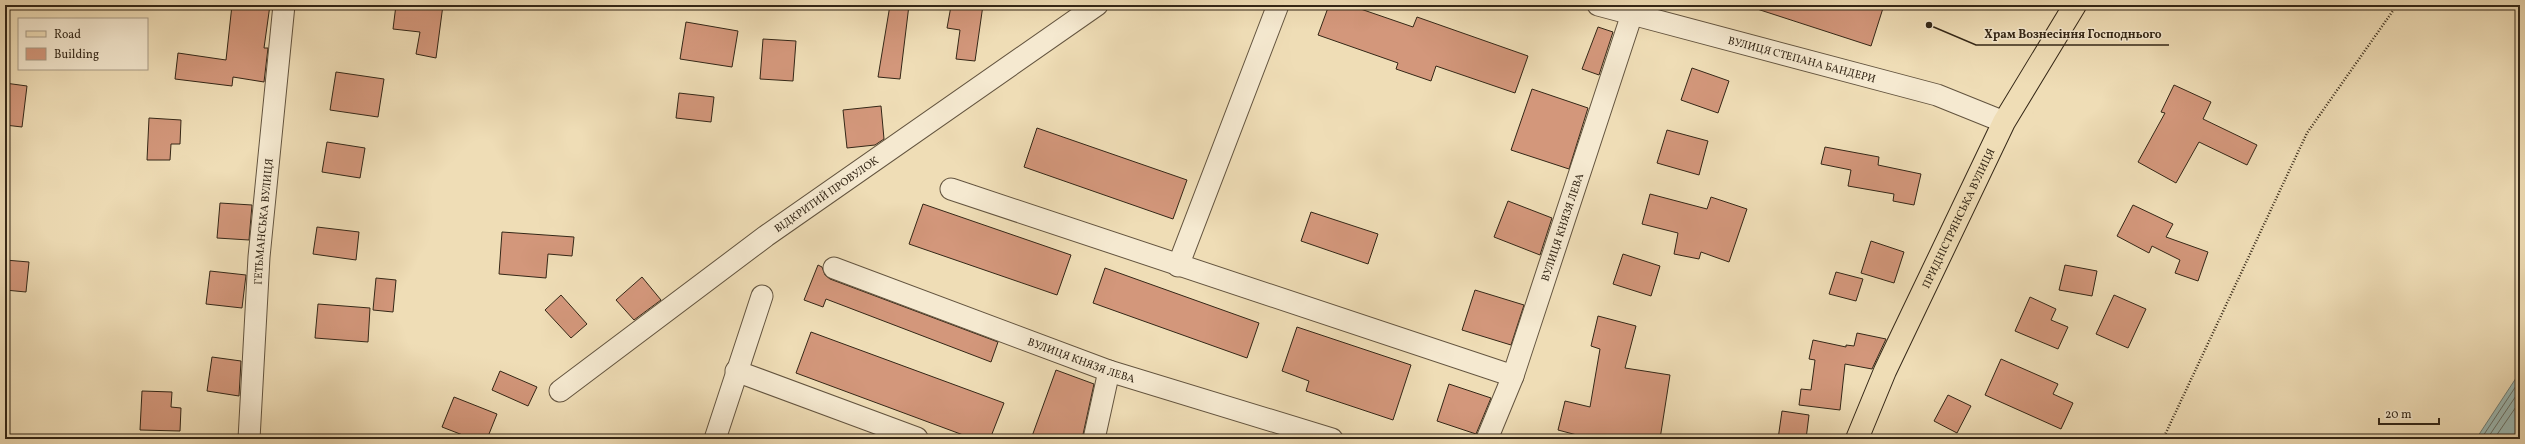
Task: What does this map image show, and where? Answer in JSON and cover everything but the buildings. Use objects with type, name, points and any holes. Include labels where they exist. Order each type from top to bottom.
[{"type":"main road","name":"ПРИДНІСТРЯНСЬКА ВУЛИЦЯ","points":[[1857,439],[1885,371],[2004,122],[2075,5]]},
{"type":"street","name":"ГЕТЬМАНСЬКА ВУЛИЦЯ","points":[[249,439],[259,257],[284,5]]},
{"type":"street","name":"ВІДКРИТИЙ ПРОВУЛОК","points":[[560,391],[766,236],[1098,5]]},
{"type":"street","points":[[1178,266],[1278,5]]},
{"type":"street","name":"ВУЛИЦЯ СТЕПАНА БАНДЕРИ","points":[[1598,5],[1937,95],[2004,122]]},
{"type":"street","name":"ВУЛИЦЯ КНЯЗЯ ЛЕВА","points":[[1487,439],[1513,376],[1632,14]]},
{"type":"street","points":[[951,189],[1178,266],[1513,376]]},
{"type":"street","name":"ВУЛИЦЯ КНЯЗЯ ЛЕВА","points":[[834,268],[1109,371],[1332,439]]},
{"type":"street","points":[[715,439],[736,371],[762,296]]},
{"type":"street","points":[[736,371],[917,438]]},
{"type":"street","points":[[1094,439],[1109,371]]},
{"type":"path","points":[[2163,439],[2307,133],[2397,5]]},
{"type":"water","points":[[2520,372],[2520,439],[2476,439]]},
{"type":"place","name":"Храм Вознесіння Господнього","points":[[1929,25]]}]
